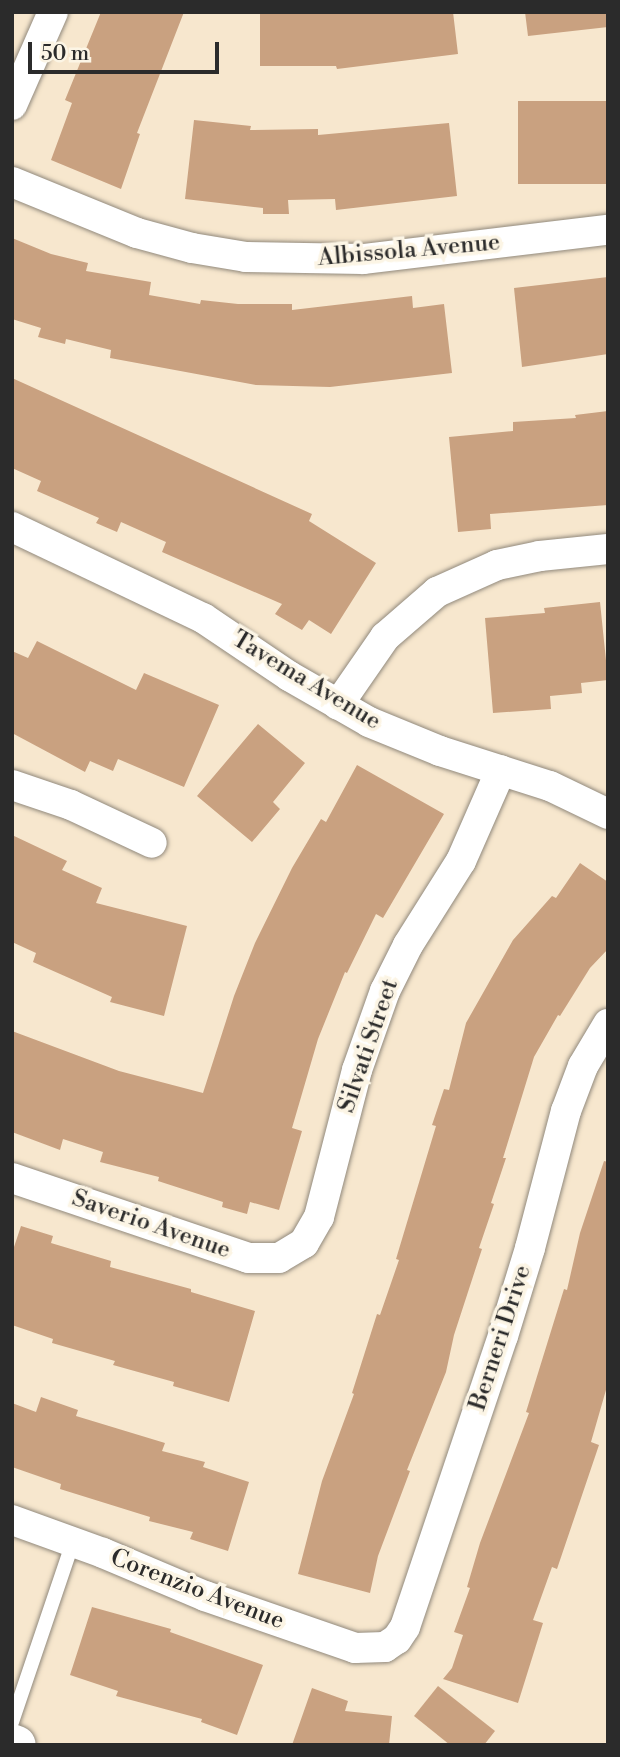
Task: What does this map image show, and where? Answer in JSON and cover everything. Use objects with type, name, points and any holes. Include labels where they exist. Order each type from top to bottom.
[{"type":"main road","points":[[12,1743],[17,1745]]},
{"type":"street","points":[[12,105],[52,12]]},
{"type":"street","name":"Albissola Avenue","points":[[12,182],[138,233],[192,248],[246,257],[363,259],[608,230]]},
{"type":"street","name":"Tavema Avenue","points":[[12,527],[203,618],[338,705],[413,741],[550,786],[608,814]]},
{"type":"street","points":[[338,705],[385,637],[437,592],[497,565],[540,556],[608,549]]},
{"type":"street","name":"Silvati Street","points":[[291,1252],[304,1243],[319,1217],[357,1070],[385,991],[408,945],[461,861],[501,770]]},
{"type":"street","points":[[12,785],[71,805],[152,843]]},
{"type":"street","name":"Berneri Drive","points":[[385,1647],[397,1639],[405,1627],[515,1301],[566,1111],[583,1066],[608,1024]]},
{"type":"street","name":"Saverio Avenue","points":[[12,1178],[248,1258],[279,1258],[291,1252]]},
{"type":"street","name":"Corenzio Avenue","points":[[12,1520],[240,1609],[355,1648],[385,1647]]},
{"type":"lane","points":[[12,1722],[73,1542]]},
{"type":"building","points":[[101,12],[184,12],[137,133],[140,134],[121,189],[51,160],[72,103],[65,100]]},
{"type":"building","points":[[260,12],[453,12],[458,54],[337,69],[336,66],[260,66]]},
{"type":"building","points":[[525,12],[608,12],[608,27],[528,36]]},
{"type":"building","points":[[518,101],[608,101],[608,184],[518,184]]},
{"type":"building","points":[[194,120],[251,126],[250,130],[318,129],[318,135],[449,123],[457,196],[336,210],[335,199],[288,200],[289,214],[263,214],[263,208],[185,199]]},
{"type":"building","points":[[12,238],[51,254],[88,263],[86,271],[151,282],[149,295],[200,304],[201,300],[238,304],[292,304],[292,310],[412,296],[413,308],[444,304],[452,373],[330,387],[256,385],[110,358],[111,350],[66,339],[65,344],[38,337],[41,328],[12,319]]},
{"type":"building","points":[[608,277],[608,354],[522,367],[514,288]]},
{"type":"building","points":[[12,378],[312,514],[309,521],[376,563],[331,634],[309,620],[302,630],[275,614],[282,604],[162,552],[166,542],[121,522],[117,532],[96,523],[99,518],[37,491],[41,481],[12,468]]},
{"type":"building","points":[[608,411],[608,505],[490,514],[491,529],[458,532],[449,437],[513,431],[513,422],[576,418],[575,415]]},
{"type":"building","points":[[600,602],[608,680],[581,683],[582,693],[550,696],[551,709],[493,713],[485,618],[545,613],[544,608]]},
{"type":"building","points":[[37,641],[136,690],[144,673],[219,705],[184,787],[118,759],[113,771],[90,761],[85,772],[12,733],[12,651],[28,658]]},
{"type":"building","points":[[258,724],[305,763],[273,802],[280,809],[252,842],[197,796]]},
{"type":"building","points":[[357,765],[444,814],[383,918],[376,914],[347,973],[345,972],[318,1039],[292,1128],[302,1131],[279,1210],[250,1202],[247,1214],[222,1207],[223,1202],[158,1181],[159,1177],[100,1162],[103,1152],[63,1139],[60,1150],[12,1132],[12,1031],[119,1071],[203,1093],[234,996],[255,943],[292,868],[321,819],[326,822]]},
{"type":"building","points":[[12,835],[67,861],[62,870],[102,888],[96,903],[187,926],[164,1016],[110,1002],[112,997],[33,962],[36,953],[12,942]]},
{"type":"building","points":[[580,863],[608,882],[608,949],[590,968],[534,1057],[503,1158],[506,1158],[491,1203],[494,1204],[454,1335],[446,1372],[407,1470],[410,1471],[378,1556],[370,1593],[298,1574],[322,1481],[354,1394],[352,1393],[377,1314],[380,1315],[399,1260],[396,1259],[436,1126],[432,1125],[444,1089],[449,1090],[466,1023],[513,940],[552,896],[556,898]]},
{"type":"building","points":[[604,1161],[608,1162],[608,1383],[591,1442],[599,1445],[557,1569],[552,1567],[533,1620],[543,1623],[518,1703],[443,1679],[452,1668],[463,1635],[454,1632],[470,1588],[467,1587],[480,1543],[529,1413],[526,1412],[564,1289],[567,1290],[580,1233]]},
{"type":"building","points":[[21,1226],[53,1236],[51,1243],[111,1261],[110,1267],[191,1289],[191,1292],[255,1311],[229,1402],[173,1386],[174,1382],[113,1365],[115,1361],[52,1343],[53,1339],[12,1325],[12,1253]]},
{"type":"building","points":[[41,1397],[78,1410],[76,1416],[165,1443],[162,1451],[205,1462],[203,1467],[249,1482],[228,1551],[190,1539],[193,1532],[149,1521],[150,1517],[60,1489],[61,1484],[12,1467],[12,1403],[36,1412]]},
{"type":"building","points":[[92,1607],[171,1629],[170,1632],[263,1665],[237,1735],[201,1722],[202,1719],[116,1696],[118,1691],[70,1675]]},
{"type":"building","points":[[438,1686],[495,1731],[484,1745],[450,1745],[414,1716]]},
{"type":"building","points":[[312,1688],[348,1701],[345,1711],[392,1716],[389,1745],[292,1745]]}]
